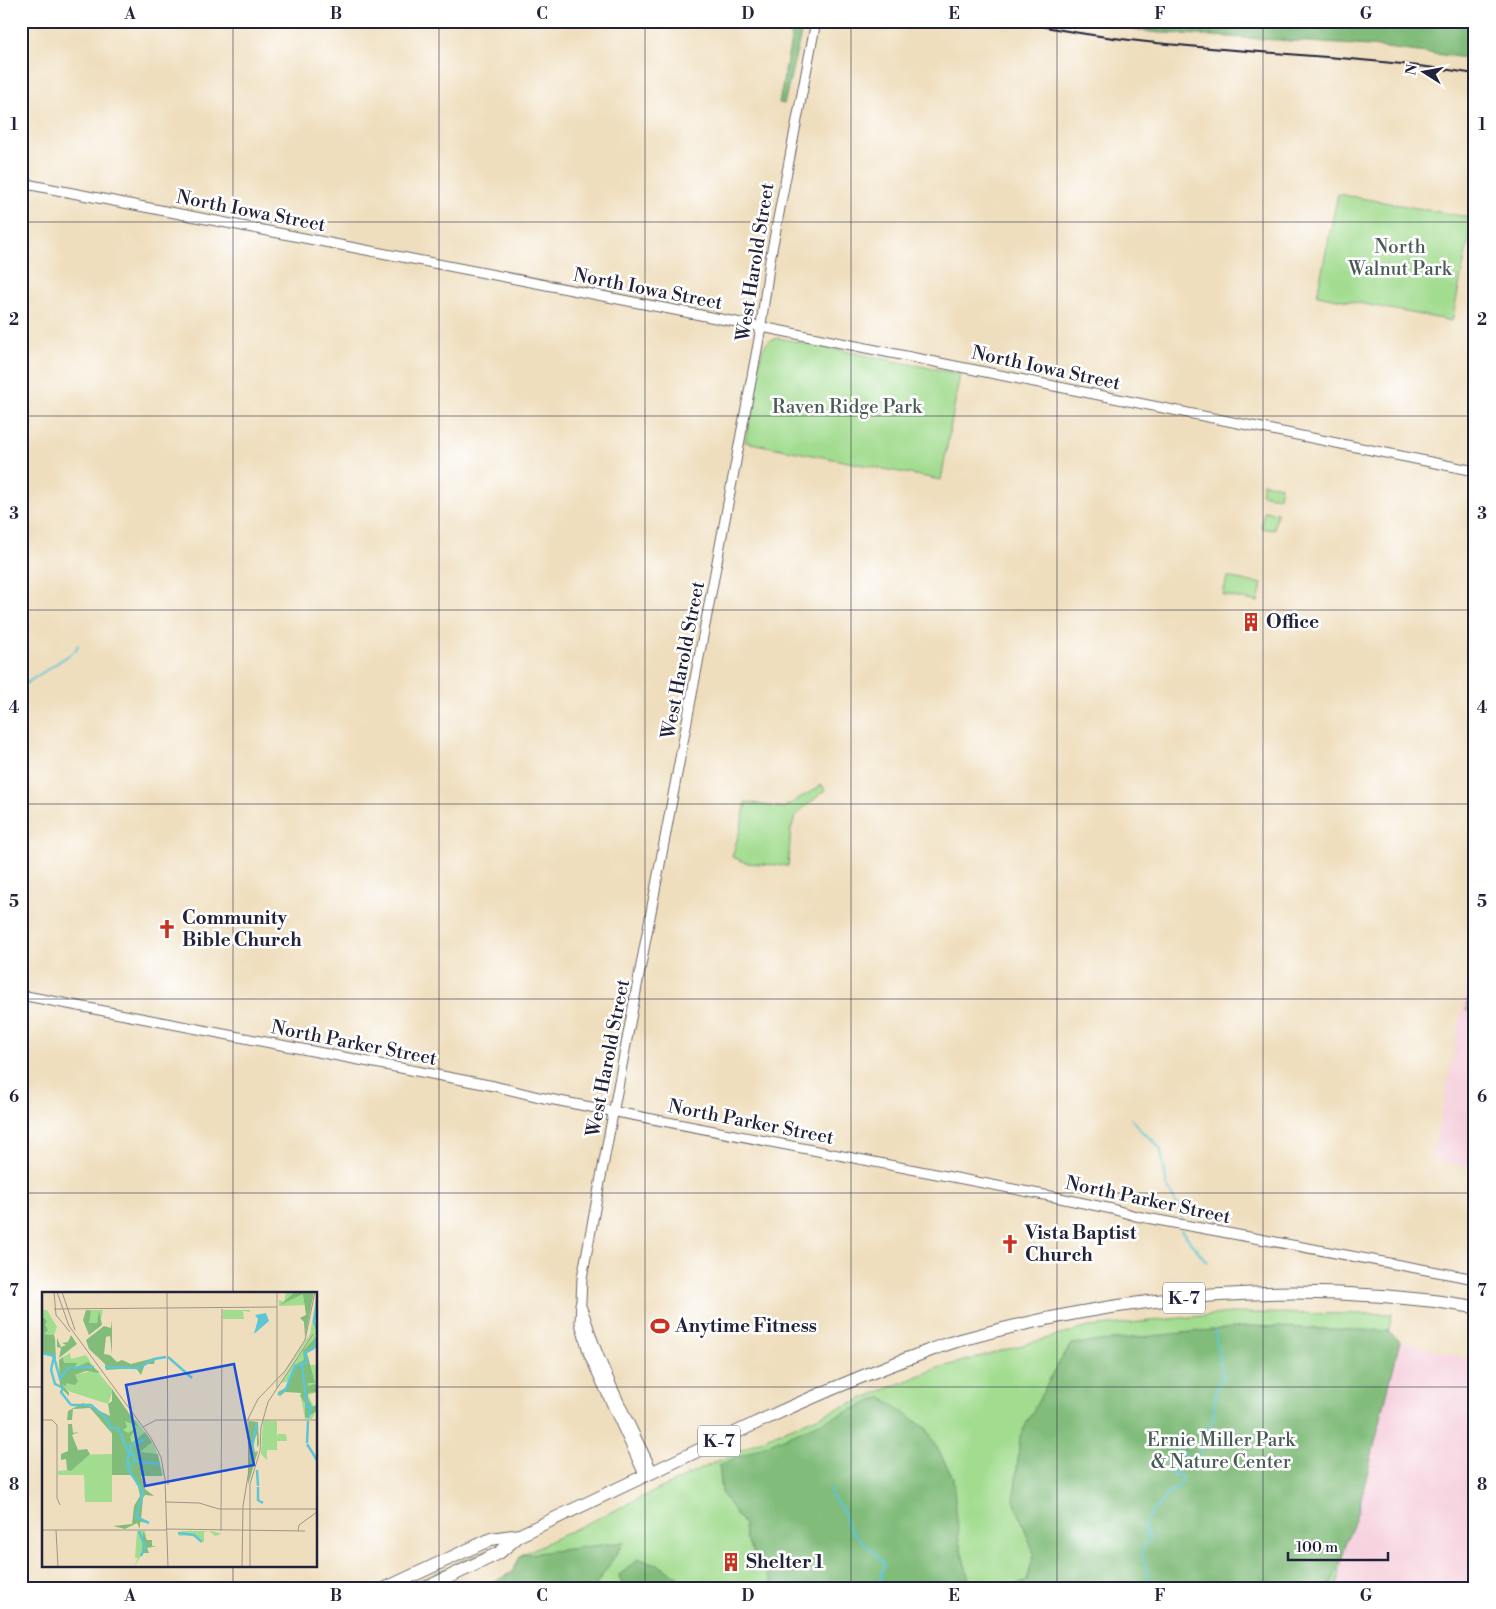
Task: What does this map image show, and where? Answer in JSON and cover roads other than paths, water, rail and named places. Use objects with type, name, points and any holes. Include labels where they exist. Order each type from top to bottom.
[{"type":"highway","name":"K-7","points":[[426,1588],[499,1553],[520,1536],[829,1389],[955,1342],[1122,1304],[1198,1296],[1342,1294],[1380,1296],[1475,1307]]},
{"type":"highway","name":"K-7","points":[[386,1588],[491,1540],[520,1536]]},
{"type":"street","name":"West Harold Street","points":[[649,1474],[642,1470],[589,1356],[580,1323],[583,1270],[762,327],[770,260],[816,21]]},
{"type":"street","name":"North Iowa Street","points":[[21,184],[762,327],[1475,471]]},
{"type":"street","name":"North Parker Street","points":[[21,995],[494,1086],[539,1098],[1105,1207],[1136,1216],[1475,1279]]},
{"type":"waterway","points":[[21,687],[75,651],[78,645]]},
{"type":"waterway","points":[[1131,1118],[1140,1130],[1154,1141],[1161,1150],[1167,1187],[1181,1211],[1182,1219]]},
{"type":"waterway","points":[[1181,1230],[1207,1262]]},
{"type":"waterway","points":[[1141,1588],[1149,1579],[1142,1554],[1149,1538],[1143,1527],[1146,1525],[1151,1512],[1165,1499],[1166,1495],[1179,1486],[1182,1478],[1169,1471],[1176,1470],[1179,1467],[1173,1456],[1175,1452],[1183,1452],[1189,1463],[1196,1460],[1203,1435],[1212,1422],[1217,1387],[1224,1375],[1220,1366],[1215,1331]]},
{"type":"waterway","points":[[830,1488],[832,1498],[842,1510],[848,1526],[884,1564],[878,1588]]},
{"type":"railway","points":[[1017,21],[1130,40],[1360,60],[1475,74]]},
{"type":"place","name":"Office","points":[[1251,622]]},
{"type":"place","name":"Community Bible Church","points":[[167,929]]},
{"type":"place","name":"Vista Baptist Church","points":[[1010,1244]]},
{"type":"place","name":"Anytime Fitness","points":[[660,1326]]},
{"type":"place","name":"Shelter 1","points":[[731,1562]]},
{"type":"park label","name":"North Walnut Park","points":[[1400,258]]},
{"type":"park label","name":"Raven Ridge Park","points":[[847,407]]},
{"type":"park label","name":"Ernie Miller Park & Nature Center","points":[[1221,1451]]}]
